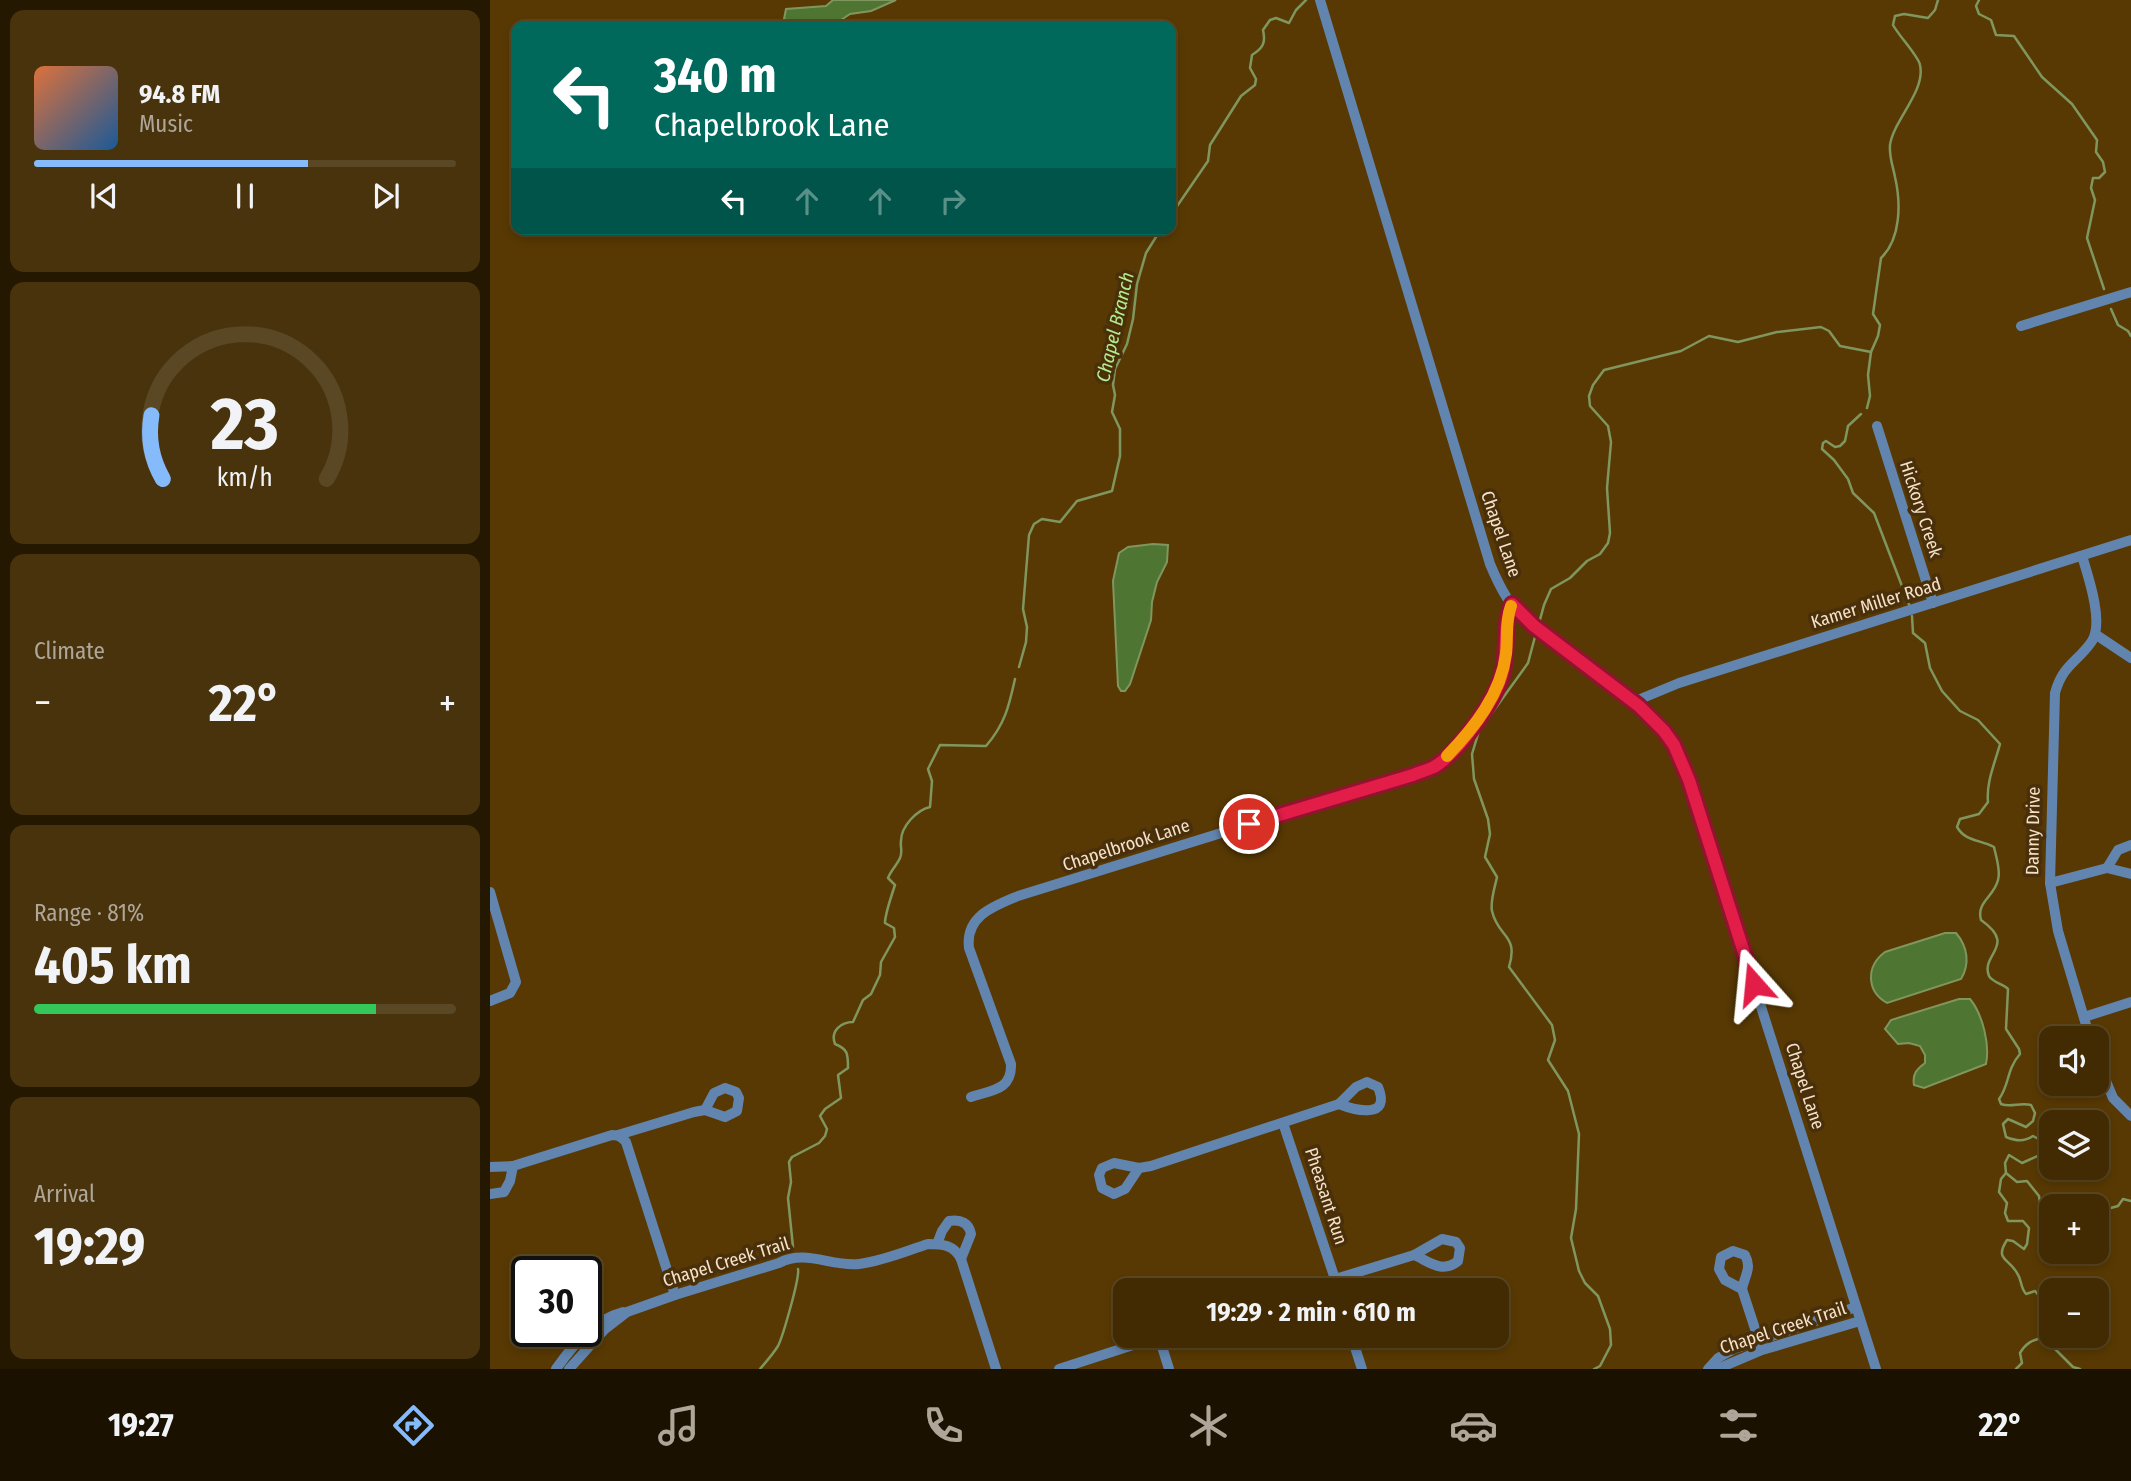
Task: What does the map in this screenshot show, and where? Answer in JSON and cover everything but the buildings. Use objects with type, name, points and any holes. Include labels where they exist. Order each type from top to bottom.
[{"type":"street","name":"Chapel Lane","points":[[1320,0],[1483,543],[1498,583],[1512,604],[1538,630],[1633,702],[1664,731],[1683,761],[1876,1369]]},
{"type":"street","points":[[2021,326],[2131,292]]},
{"type":"street","name":"Hickory Creek","points":[[1877,426],[1933,604]]},
{"type":"street","name":"Kamer Miller Road","points":[[1633,702],[1679,683],[2131,540]]},
{"type":"street","points":[[2082,556],[2095,606],[2095,634],[2131,657]]},
{"type":"street","name":"Chapelbrook Lane","points":[[971,1097],[1003,1086],[1009,1081],[1011,1074],[1011,1064],[970,948],[969,934],[975,919],[989,908],[1018,896],[1434,767],[1464,737],[1497,688],[1506,652],[1506,620],[1512,604]]},
{"type":"street","name":"Danny Drive","points":[[2087,1026],[2058,930],[2050,883],[2055,693],[2065,668],[2092,641],[2095,634]]},
{"type":"street","points":[[2107,868],[2122,846],[2131,845]]},
{"type":"street","points":[[2050,883],[2107,868],[2131,874]]},
{"type":"street","points":[[490,892],[516,982],[510,993],[490,1001]]},
{"type":"street","points":[[2084,1017],[2131,1002]]},
{"type":"street","points":[[2109,1088],[2113,1098],[2131,1116]]},
{"type":"street","points":[[1139,1168],[1339,1104]]},
{"type":"street","points":[[490,1167],[513,1166],[705,1110]]},
{"type":"street","name":"Pheasant Run","points":[[1283,1123],[1333,1278]]},
{"type":"street","points":[[618,1135],[626,1142],[675,1295]]},
{"type":"street","points":[[490,1194],[504,1192],[513,1166]]},
{"type":"street","points":[[961,1259],[971,1234],[968,1225],[949,1221],[937,1244],[952,1248],[961,1259],[996,1369]]},
{"type":"street","name":"Chapel Creek Trail","points":[[556,1369],[594,1325],[608,1316],[766,1268],[790,1258],[803,1257],[858,1264],[937,1244]]},
{"type":"street","points":[[1351,1278],[1414,1255]]},
{"type":"street","points":[[1742,1289],[1760,1345]]},
{"type":"street","name":"Chapel Creek Trail","points":[[1717,1369],[1760,1345],[1856,1307]]},
{"type":"street","name":"Chapel Creek Trail","points":[[569,1369],[605,1329],[629,1311]]},
{"type":"street","name":"Chapel Creek Trail","points":[[1708,1369],[1725,1353],[1860,1321]]},
{"type":"street","points":[[1059,1369],[1124,1348]]},
{"type":"street","points":[[1164,1348],[1169,1369]]},
{"type":"street","points":[[1355,1348],[1362,1369]]},
{"type":"shaded area","points":[[833,0],[896,0],[871,11],[850,14],[840,21],[784,19],[786,9],[826,6]]},
{"type":"shaded area","points":[[1168,545],[1167,562],[1157,582],[1151,620],[1130,684],[1125,691],[1121,691],[1118,686],[1113,581],[1119,553],[1128,547]]},
{"type":"shaded area","points":[[1945,933],[1956,933],[1965,950],[1967,962],[1961,979],[1887,1003],[1880,998],[1871,978],[1874,964],[1885,952]]},
{"type":"shaded area","points":[[1959,999],[1970,999],[1979,1013],[1986,1039],[1986,1064],[1924,1088],[1914,1085],[1914,1075],[1925,1063],[1925,1055],[1920,1046],[1898,1044],[1885,1029],[1891,1020]]},
{"type":"waterway","name":"Chapel Branch","points":[[1176,208],[1208,161],[1210,145],[1241,96],[1255,85],[1256,79],[1250,68],[1252,55],[1263,45],[1263,30],[1270,20],[1276,18],[1289,23],[1306,0]]},
{"type":"waterway","points":[[1867,408],[1870,396],[1868,375],[1871,352],[1880,325],[1873,314],[1881,258],[1888,250],[1898,220],[1897,187],[1890,145],[1921,75],[1919,61],[1893,25],[1895,16],[1904,14],[1928,18],[1935,10],[1938,0]]},
{"type":"waterway","points":[[1979,0],[1976,6],[1979,14],[1991,20],[1996,35],[2014,36],[2042,77],[2072,104],[2097,140],[2096,152],[2103,162],[2105,172],[2099,178],[2093,178],[2091,188],[2095,200],[2087,238],[2104,289]]},
{"type":"waterway","name":"Chapel Branch","points":[[1019,667],[1026,642],[1027,627],[1023,609],[1029,535],[1034,524],[1042,519],[1060,522],[1077,501],[1112,491],[1120,456],[1120,429],[1112,412],[1115,369],[1127,344],[1137,284],[1146,253],[1157,235]]},
{"type":"waterway","points":[[2111,309],[2118,325],[2131,336]]},
{"type":"waterway","points":[[1538,627],[1551,589],[1600,554],[1608,543],[1610,533],[1607,488],[1611,442],[1608,426],[1590,406],[1589,396],[1604,370],[1681,351],[1709,336],[1738,342],[1777,332],[1821,327],[1829,331],[1840,346],[1871,352]]},
{"type":"waterway","points":[[1861,414],[1848,426],[1845,441],[1840,446],[1835,447],[1826,441],[1822,449],[1848,479],[1853,493],[1874,513],[1910,607]]},
{"type":"waterway","points":[[1912,616],[1913,633],[1925,643],[1930,668],[1942,691],[1960,711],[1978,720],[2000,744],[1990,780],[1988,802],[1979,814],[1960,819],[1957,827],[1969,838],[1994,847],[1999,868],[1996,886],[1983,904],[1980,914],[1981,920],[1997,937],[1996,950],[1989,962],[1989,976],[2008,989],[2006,1029],[2020,1054],[2012,1066],[1999,1099],[2001,1104],[2005,1105],[2031,1105],[2035,1113],[2033,1121],[2026,1127],[2008,1119],[2003,1124],[2006,1137],[2020,1140],[2033,1136],[2044,1142],[2042,1154],[2022,1163],[2009,1155],[2005,1163],[2006,1173],[2017,1182],[2027,1181],[2039,1196]]},
{"type":"waterway","points":[[1536,633],[1528,663],[1479,731],[1472,754],[1474,779],[1488,819],[1490,834],[1485,857],[1497,877],[1492,911],[1510,942],[1509,967],[1552,1025],[1555,1040],[1548,1060],[1568,1091],[1579,1134],[1576,1209],[1571,1238],[1579,1271],[1585,1283],[1598,1296],[1610,1329],[1611,1345],[1600,1366],[1594,1369]]},
{"type":"waterway","name":"Chapel Branch","points":[[793,1247],[788,1198],[791,1182],[789,1162],[792,1157],[819,1143],[825,1136],[827,1129],[820,1116],[841,1098],[838,1075],[848,1068],[848,1059],[845,1050],[835,1044],[834,1035],[841,1026],[853,1022],[863,1000],[871,994],[880,975],[881,962],[895,937],[894,928],[885,923],[895,885],[888,878],[901,856],[902,835],[915,815],[930,807],[932,781],[928,769],[940,745],[986,746],[998,730],[1005,714],[1015,679]]},
{"type":"waterway","points":[[2006,1173],[2001,1179],[1999,1192],[2007,1203],[2005,1213],[2008,1221],[2023,1221],[2029,1228],[2024,1249],[2007,1240],[2002,1255],[2014,1268],[2026,1294],[2035,1291],[2039,1296]]},
{"type":"waterway","points":[[2109,1208],[2118,1206],[2123,1199],[2131,1201]]},
{"type":"waterway","name":"Chapel Branch","points":[[760,1369],[780,1340],[794,1294],[798,1269]]},
{"type":"waterway","points":[[2016,1369],[2022,1363],[2020,1353],[2033,1341],[2039,1339]]},
{"type":"waterway","points":[[2054,1348],[2073,1367],[2080,1369]]},
{"type":"slow traffic","points":[[1447,756],[1475,723],[1497,688],[1506,652],[1506,620],[1511,606]]},
{"type":"route","points":[[1249,824],[1434,767],[1464,737],[1492,699],[1502,674],[1506,652],[1506,620],[1512,604],[1534,626],[1639,706],[1674,745],[1683,761],[1754,984]]}]
